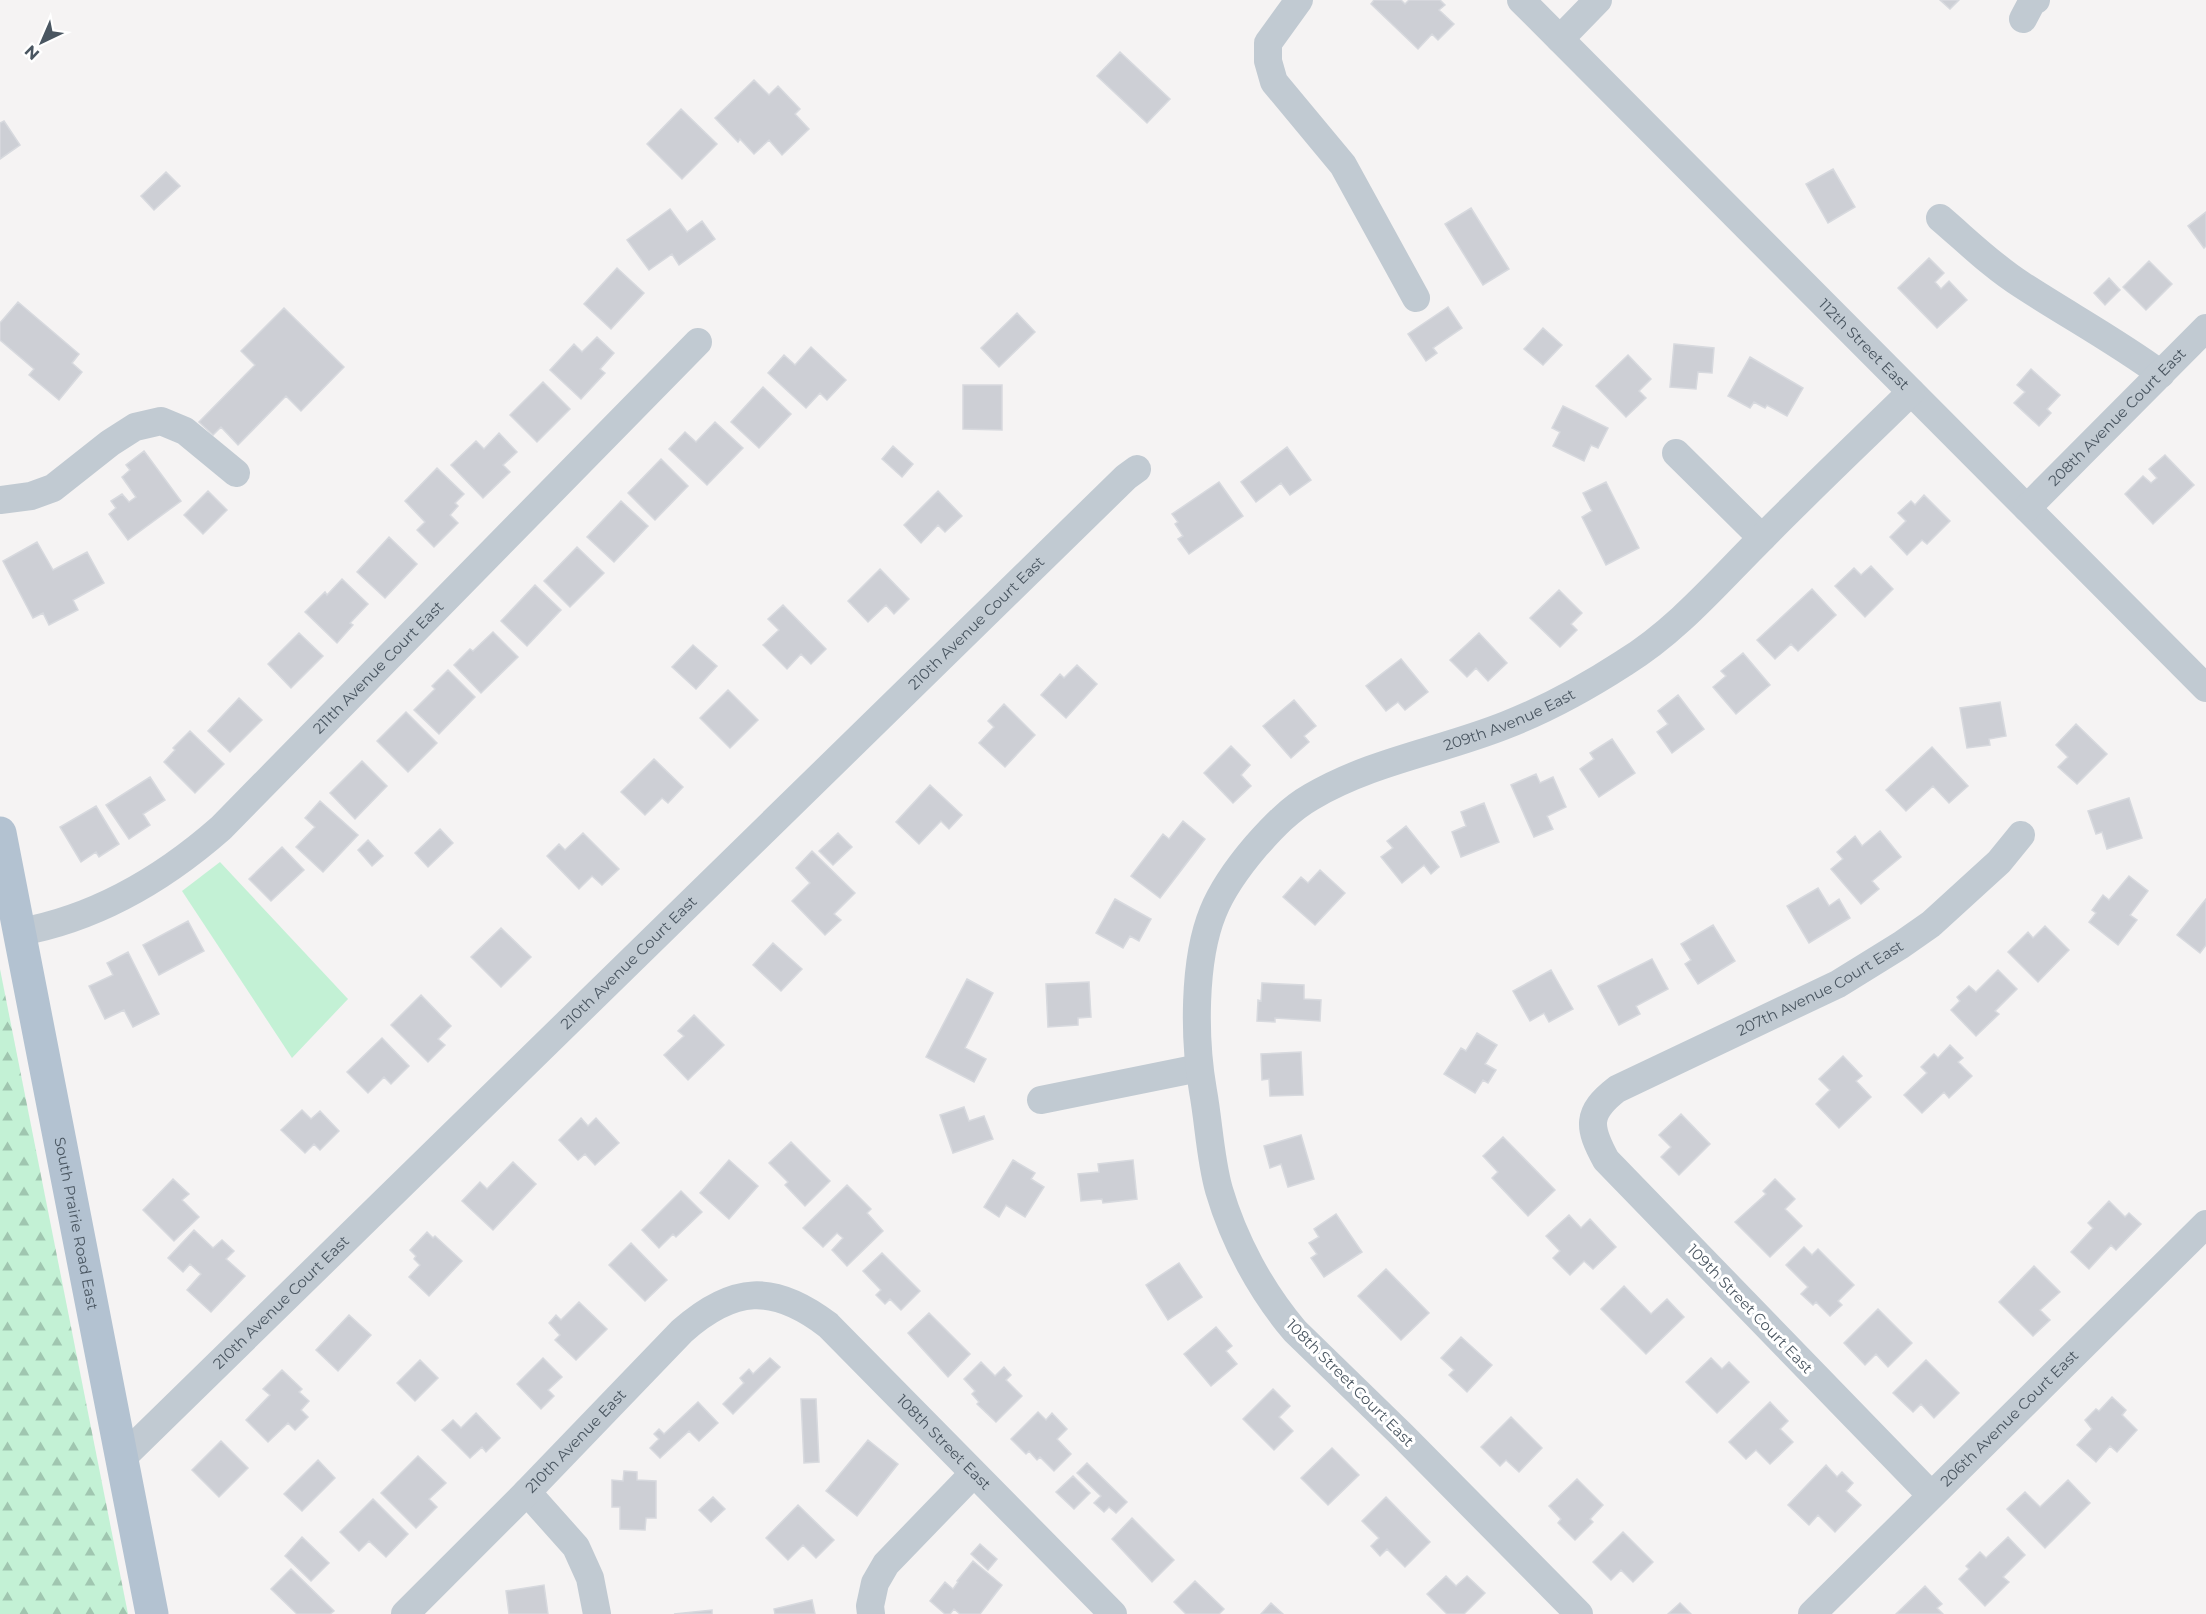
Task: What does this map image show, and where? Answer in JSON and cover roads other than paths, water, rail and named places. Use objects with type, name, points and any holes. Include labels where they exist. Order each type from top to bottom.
[{"type":"main road","name":"South Prairie Road East","points":[[0,833],[152,1614]]},
{"type":"street","points":[[1299,0],[1268,43],[1268,61],[1274,82],[1343,165],[1416,298]]},
{"type":"street","name":"112th Street East","points":[[1521,0],[2206,688]]},
{"type":"street","points":[[1560,39],[1598,0]]},
{"type":"street","points":[[1940,218],[2013,278],[2135,354],[2161,374]]},
{"type":"street","name":"208th Avenue Court East","points":[[2027,508],[2206,328]]},
{"type":"street","name":"211th Avenue Court East","points":[[20,932],[86,914],[124,897],[194,852],[229,820],[698,342]]},
{"type":"street","name":"209th Avenue East","points":[[1199,1068],[1197,988],[1204,941],[1212,914],[1236,868],[1273,827],[1310,797],[1344,780],[1381,765],[1505,726],[1563,699],[1626,662],[1675,626],[1911,392]]},
{"type":"street","points":[[0,500],[31,496],[53,488],[110,443],[135,428],[161,421],[185,431],[236,473]]},
{"type":"street","points":[[1676,453],[1762,538]]},
{"type":"street","name":"210th Avenue Court East","points":[[121,1459],[1126,477],[1137,470]]},
{"type":"street","name":"207th Avenue Court East","points":[[1596,1112],[1601,1101],[1617,1089],[1839,984],[1901,945],[1931,924],[1999,862],[2022,835]]},
{"type":"street","points":[[1041,1100],[1199,1068]]},
{"type":"street","name":"108th Street Court East","points":[[1199,1068],[1213,1161],[1228,1216],[1254,1271],[1281,1314],[1295,1331],[1402,1435],[1579,1614]]},
{"type":"street","name":"109th Street Court East","points":[[1596,1112],[1593,1132],[1606,1160],[1931,1495]]},
{"type":"street","name":"206th Avenue Court East","points":[[1812,1614],[2206,1224]]},
{"type":"street","name":"108th Street East","points":[[760,1295],[791,1301],[828,1325],[1113,1614]]},
{"type":"street","name":"210th Avenue East","points":[[405,1614],[702,1313],[730,1299],[760,1295]]},
{"type":"street","points":[[872,1602],[875,1583],[886,1564],[973,1474]]},
{"type":"street","points":[[527,1492],[576,1547],[590,1578],[597,1614]]}]
